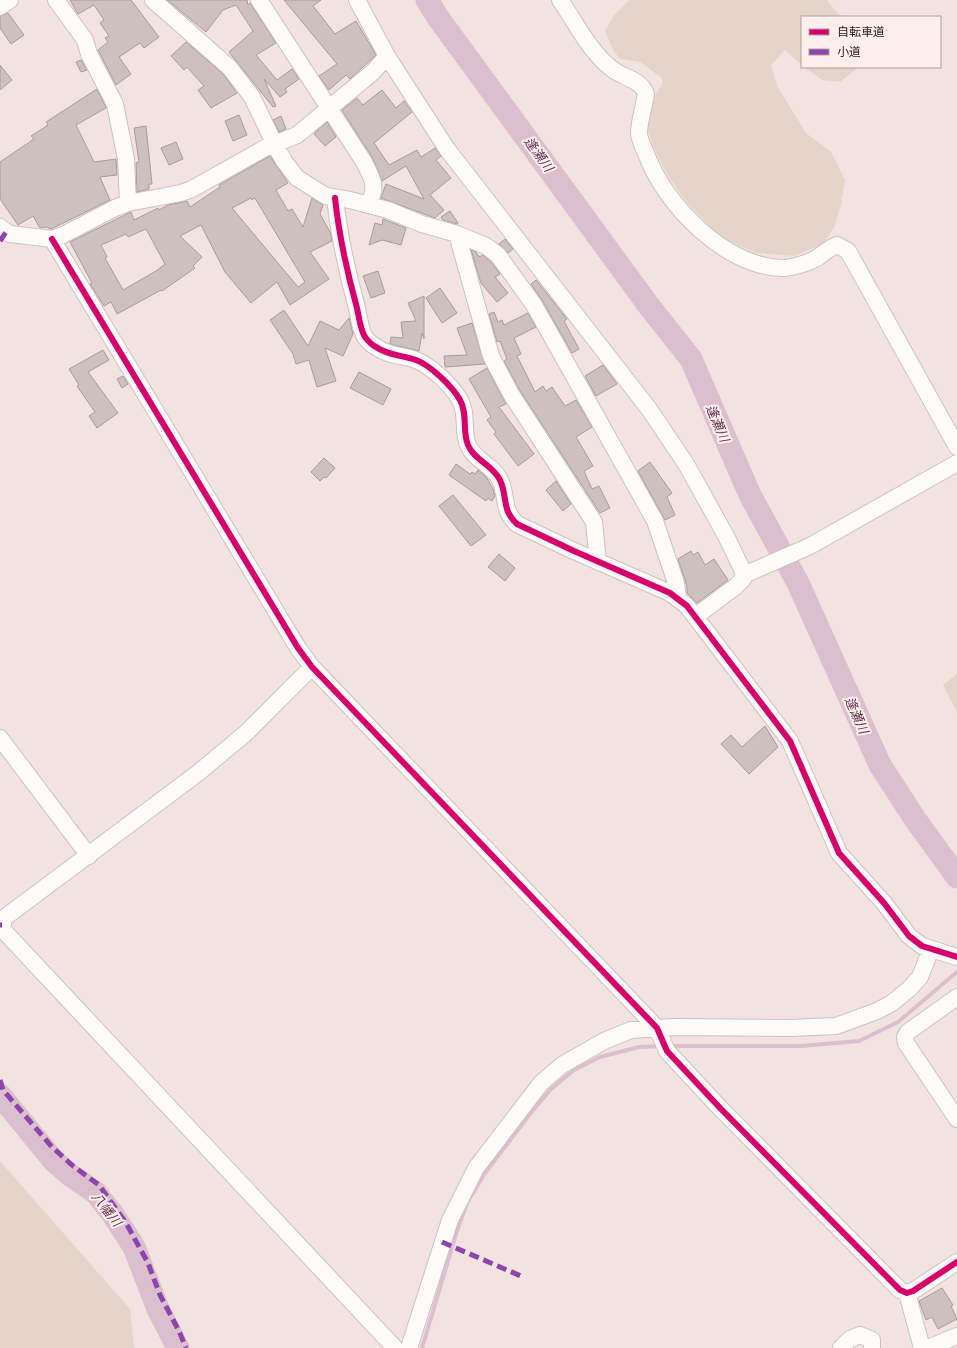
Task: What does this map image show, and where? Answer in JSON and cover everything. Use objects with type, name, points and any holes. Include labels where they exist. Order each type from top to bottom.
[{"type":"street","points":[[0,7],[10,0]]},
{"type":"street","points":[[56,0],[85,40],[89,54],[108,87],[115,104],[125,154],[128,203]]},
{"type":"street","points":[[153,0],[230,68],[252,96],[274,144],[284,161],[297,178],[317,192],[326,196],[368,205],[457,234],[486,246],[498,255],[534,305],[654,521],[676,583],[678,598]]},
{"type":"street","points":[[259,0],[364,162],[372,180],[374,190],[368,205]]},
{"type":"street","points":[[357,0],[387,56],[447,149],[649,409],[686,464],[726,536],[749,573]]},
{"type":"street","points":[[560,0],[601,60],[621,76],[637,82],[646,94],[639,134],[651,166],[661,184],[707,236],[722,248],[743,260],[782,268],[816,258],[830,247],[837,245],[848,251],[957,447]]},
{"type":"street","points":[[0,227],[10,234],[52,239],[128,203],[181,193],[274,144],[297,135],[373,72],[387,56]]},
{"type":"street","points":[[335,198],[337,218],[351,287],[365,337],[373,345],[388,354],[414,359],[427,366],[454,392],[463,406],[466,438],[470,450],[496,473],[502,488],[507,511],[513,521],[598,562],[678,598],[696,616],[790,741],[839,853],[884,903],[909,936],[922,946],[953,956]]},
{"type":"street","points":[[457,234],[491,356],[512,394],[594,522],[598,562]]},
{"type":"street","points":[[52,239],[298,648],[312,667],[662,1039],[720,1108],[900,1290],[907,1293],[913,1291],[957,1262]]},
{"type":"street","points":[[522,287],[542,270]]},
{"type":"street","points":[[696,616],[735,587],[749,573],[798,552],[957,463]]},
{"type":"street","points":[[312,667],[246,733],[210,763],[89,856],[4,918],[2,929],[395,1348]]},
{"type":"street","points":[[0,738],[89,856]]},
{"type":"street","points":[[409,1348],[450,1220],[476,1168],[541,1083],[562,1065],[578,1055],[631,1030],[662,1039],[790,1028],[836,1026],[877,1011],[892,1003],[909,989],[920,977],[931,949]]},
{"type":"street","points":[[957,997],[908,1032],[905,1037],[906,1043],[957,1119]]},
{"type":"street","points":[[907,1293],[922,1348]]},
{"type":"street","points":[[841,1348],[850,1339],[860,1335],[872,1340],[872,1348]]},
{"type":"street","points":[[928,1348],[957,1336]]},
{"type":"shaded area","points":[[630,0],[827,0],[837,13],[842,16],[801,16],[801,64],[785,50],[771,65],[777,86],[806,133],[831,152],[845,180],[841,205],[834,228],[823,244],[794,256],[756,253],[720,237],[684,199],[665,171],[653,146],[646,123],[649,104],[662,85],[662,78],[640,62],[620,59],[613,50],[605,31],[614,15]]},
{"type":"shaded area","points":[[805,68],[858,68],[840,82],[822,80]]},
{"type":"shaded area","points":[[957,674],[957,713],[943,685]]},
{"type":"shaded area","points":[[0,1161],[130,1309],[134,1348],[0,1348]]},
{"type":"building","points":[[70,0],[131,0],[159,37],[144,48],[140,43],[119,57],[131,74],[116,85],[98,50],[108,42],[105,38],[109,36],[100,23],[104,20],[94,5],[78,14]]},
{"type":"building","points":[[167,0],[247,0],[248,5],[250,3],[276,43],[256,55],[277,80],[292,69],[299,79],[285,89],[287,92],[280,97],[264,79],[276,106],[273,107],[229,52],[253,31],[236,5],[223,10],[206,32]]},
{"type":"building","points":[[284,0],[321,0],[313,6],[335,34],[356,21],[376,55],[350,79],[346,75],[329,90],[319,76],[337,64]]},
{"type":"building","points":[[8,13],[24,35],[11,44],[0,28],[0,16]]},
{"type":"building","points":[[186,42],[223,74],[237,93],[211,108],[198,90],[204,86],[187,67],[184,70],[171,56]]},
{"type":"building","points":[[81,60],[87,70],[81,72],[76,62]]},
{"type":"building","points":[[0,65],[12,80],[0,90]]},
{"type":"building","points":[[97,89],[106,108],[76,125],[94,162],[116,159],[117,175],[100,177],[110,200],[51,229],[46,227],[40,228],[33,216],[18,225],[0,199],[0,162],[34,139],[31,136],[48,125],[46,122]]},
{"type":"building","points":[[382,90],[396,108],[404,101],[412,112],[374,143],[389,165],[417,150],[421,157],[435,148],[441,156],[436,160],[451,178],[430,195],[444,210],[435,218],[381,198],[386,184],[424,199],[406,166],[382,181],[372,157],[342,110],[357,98],[363,105]]},
{"type":"building","points":[[239,115],[247,135],[233,141],[225,121]]},
{"type":"building","points":[[281,116],[286,129],[279,132],[273,120]]},
{"type":"building","points":[[327,122],[336,137],[325,146],[314,134]]},
{"type":"building","points":[[146,126],[152,184],[149,184],[149,189],[137,192],[136,163],[139,162],[134,128]]},
{"type":"building","points":[[176,142],[183,159],[169,165],[161,148]]},
{"type":"building","points":[[270,156],[288,183],[276,190],[288,211],[292,209],[303,227],[312,198],[323,205],[320,214],[330,232],[332,241],[310,252],[329,279],[290,305],[277,282],[251,303],[225,272],[201,225],[180,236],[202,257],[193,266],[195,268],[162,291],[161,290],[117,314],[111,302],[104,306],[90,284],[92,283],[70,242],[131,212],[134,220],[158,208],[159,210],[168,205],[187,201],[190,207],[220,187],[219,185]],"holes":[[[251,198],[252,200],[255,198],[305,282],[298,287],[232,208]],[[146,229],[165,264],[156,271],[123,290],[105,258],[107,257],[101,245],[126,234],[128,237]]]},
{"type":"building","points":[[450,211],[458,223],[457,224],[443,220],[441,217]]},
{"type":"building","points":[[383,219],[406,228],[401,245],[382,240],[369,245],[375,223],[382,225]]},
{"type":"building","points":[[505,239],[513,249],[508,253],[499,244]]},
{"type":"building","points":[[471,250],[476,252],[479,257],[483,255],[491,262],[500,274],[495,277],[508,293],[497,302],[481,283]]},
{"type":"building","points":[[378,271],[385,293],[371,298],[363,276]]},
{"type":"building","points":[[536,280],[567,319],[564,321],[579,349],[572,353],[542,300],[531,284]]},
{"type":"building","points":[[440,288],[457,313],[442,323],[426,298]]},
{"type":"building","points":[[424,296],[424,339],[422,333],[419,351],[390,344],[391,337],[403,338],[401,322],[416,321],[408,303]]},
{"type":"building","points":[[284,310],[308,346],[320,321],[339,330],[349,318],[353,334],[343,356],[325,348],[336,381],[317,387],[309,360],[296,364],[293,354],[270,320]]},
{"type":"building","points":[[494,312],[498,322],[502,320],[504,325],[528,313],[536,327],[514,338],[521,354],[517,356],[535,392],[543,386],[546,391],[552,387],[565,406],[576,400],[592,427],[576,437],[593,466],[584,471],[592,489],[599,486],[610,508],[600,513],[519,389],[504,361],[507,359],[500,341],[497,342],[489,314]]},
{"type":"building","points":[[472,323],[485,364],[445,367],[444,356],[467,355],[457,328]]},
{"type":"building","points":[[103,350],[109,360],[88,372],[118,413],[97,428],[89,416],[95,412],[77,386],[79,385],[69,369]]},
{"type":"building","points":[[603,365],[617,384],[596,396],[585,376]]},
{"type":"building","points":[[487,368],[506,404],[499,407],[534,454],[518,466],[494,434],[496,432],[487,420],[491,417],[469,379]]},
{"type":"building","points":[[359,372],[391,389],[383,405],[350,388]]},
{"type":"building","points":[[123,376],[128,384],[122,388],[117,379]]},
{"type":"building","points":[[324,458],[335,468],[326,478],[324,477],[320,481],[311,472]]},
{"type":"building","points":[[650,462],[672,493],[667,497],[675,515],[665,520],[638,471]]},
{"type":"building","points":[[456,464],[470,474],[472,472],[475,474],[478,470],[486,477],[495,496],[492,501],[488,498],[486,501],[449,475]]},
{"type":"building","points":[[556,481],[571,504],[563,511],[546,490]]},
{"type":"building","points":[[453,495],[486,535],[471,546],[439,506]]},
{"type":"building","points":[[691,551],[693,555],[698,552],[705,565],[714,559],[728,580],[697,603],[687,593],[687,586],[678,559]]},
{"type":"building","points":[[499,554],[515,568],[505,581],[488,567]]},
{"type":"building","points":[[765,726],[778,747],[749,774],[721,744],[731,735],[742,747]]},
{"type":"building","points":[[942,1288],[953,1305],[951,1306],[957,1319],[938,1329],[932,1317],[926,1320],[919,1301]]},
{"type":"waterway","name":"逢瀬川","points":[[427,0],[439,19],[649,306],[691,359],[750,495],[798,583],[880,765],[915,819],[957,877]]},
{"type":"waterway","points":[[668,1046],[801,1046],[859,1041],[898,1022],[957,972]]},
{"type":"waterway","points":[[422,1348],[457,1231],[467,1203],[485,1173],[530,1114],[551,1089],[574,1070],[600,1057],[639,1047],[662,1046]]},
{"type":"waterway","name":"八幡川","points":[[0,1095],[54,1161],[70,1175],[96,1193],[112,1213],[134,1247],[158,1309],[178,1348]]},
{"type":"marked path","points":[[0,241],[6,232]]},
{"type":"marked path","points":[[0,1080],[3,1090],[52,1147],[73,1166],[99,1185],[126,1223],[148,1263],[160,1295],[179,1331],[186,1348]]},
{"type":"marked path","points":[[442,1242],[521,1276]]},
{"type":"cycle path","points":[[335,198],[347,267],[363,334],[372,344],[381,350],[391,354],[411,358],[422,363],[441,377],[457,395],[464,411],[465,434],[468,445],[475,455],[497,475],[504,492],[507,508],[512,518],[517,524],[670,593],[687,606],[790,741],[839,853],[884,903],[909,936],[922,946],[957,957]]},
{"type":"cycle path","points":[[52,239],[298,648],[312,667],[657,1028],[667,1051],[720,1108],[900,1290],[907,1293],[913,1291],[957,1262]]}]
